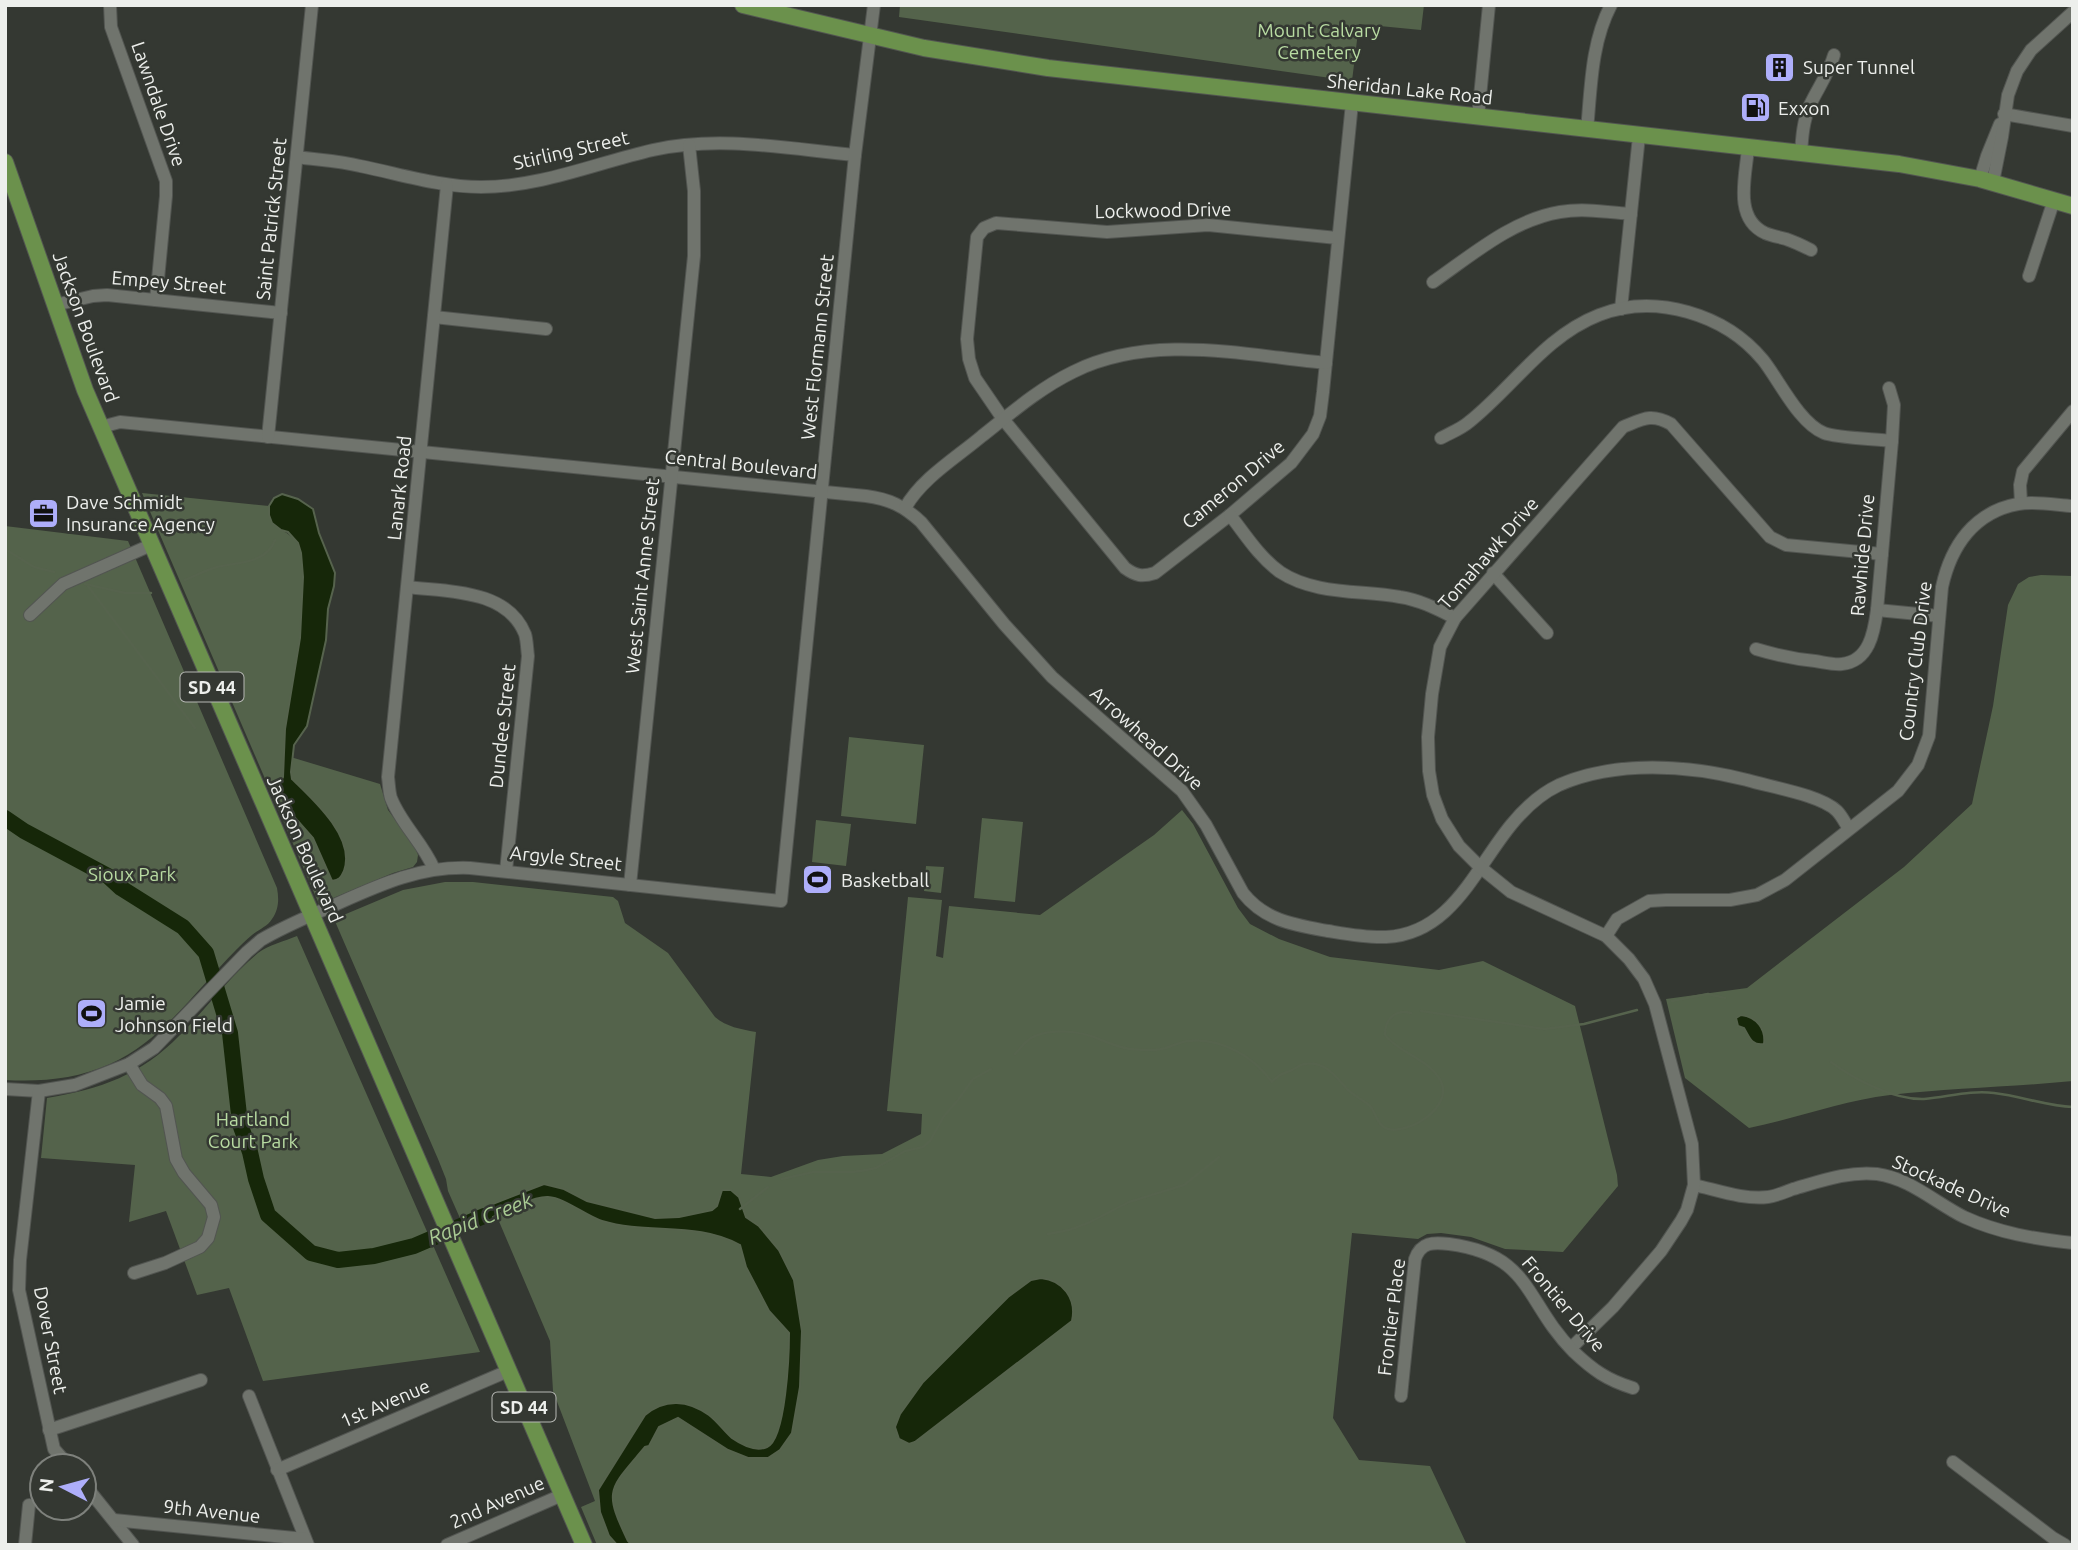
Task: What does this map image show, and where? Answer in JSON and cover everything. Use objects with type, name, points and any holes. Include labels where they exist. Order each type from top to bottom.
[{"type":"main road","name":"Sheridan Lake Road","points":[[743,5],[924,48],[1048,68],[1909,166],[1986,181],[2073,206]]},
{"type":"main road","name":"Jackson Boulevard","points":[[5,162],[72,358],[150,545],[584,1545]]},
{"type":"street","name":"Lawndale Drive","points":[[110,5],[111,27],[166,181],[156,300]]},
{"type":"street","name":"Saint Patrick Street","points":[[268,438],[312,5]]},
{"type":"street","name":"West Flormann Street","points":[[781,901],[855,155],[874,5]]},
{"type":"street","points":[[1478,117],[1489,5]]},
{"type":"street","points":[[1587,130],[1596,48],[1601,23],[1611,5]]},
{"type":"street","points":[[1986,181],[1987,156],[2004,114],[2012,83],[2023,60],[2040,40],[2073,12]]},
{"type":"street","points":[[1801,154],[1809,108],[1834,55]]},
{"type":"street","name":"Cameron Drive","points":[[1003,419],[1125,568],[1135,576],[1155,573],[1291,463],[1313,434],[1324,393],[1352,103]]},
{"type":"street","points":[[2004,114],[2073,126]]},
{"type":"street","points":[[1621,309],[1639,136]]},
{"type":"street","name":"Stirling Street","points":[[297,157],[359,165],[447,185],[481,187],[551,178],[654,150],[689,145],[731,143],[855,155]]},
{"type":"street","name":"West Saint Anne Street","points":[[630,885],[694,256],[694,191],[689,145]]},
{"type":"street","points":[[1748,148],[1744,199],[1747,214],[1762,231],[1811,250]]},
{"type":"street","name":"Lanark Road","points":[[434,869],[427,852],[397,811],[390,795],[388,776],[447,185]]},
{"type":"street","points":[[2029,276],[2053,200]]},
{"type":"street","points":[[1433,282],[1500,236],[1539,217],[1581,210],[1631,214]]},
{"type":"street","name":"Lockwood Drive","points":[[1003,419],[975,378],[967,339],[978,237],[984,228],[996,223],[1107,232],[1208,225],[1337,238]]},
{"type":"street","name":"Empey Street","points":[[55,305],[98,295],[281,313]]},
{"type":"street","points":[[1441,439],[1468,423],[1542,352],[1572,328],[1600,314],[1657,306],[1689,312],[1735,333],[1762,358],[1811,425],[1825,433],[1892,441]]},
{"type":"street","points":[[434,317],[546,329]]},
{"type":"street","points":[[905,508],[916,490],[1049,385],[1074,371],[1112,357],[1186,349],[1325,363]]},
{"type":"street","name":"Rawhide Drive","points":[[1756,649],[1784,658],[1841,664],[1856,660],[1867,649],[1875,628],[1892,441],[1894,405],[1889,388]]},
{"type":"street","points":[[2073,411],[2023,471],[2020,485],[2021,503],[2073,506]]},
{"type":"street","name":"Tomahawk Drive","points":[[1571,1348],[1613,1307],[1661,1251],[1687,1210],[1694,1185],[1692,1144],[1655,1004],[1644,979],[1606,936],[1511,892],[1459,846],[1442,819],[1433,795],[1428,737],[1440,647],[1455,618],[1623,427],[1645,418],[1658,417],[1671,424],[1770,537],[1786,545],[1882,554]]},
{"type":"street","name":"Central Boulevard","points":[[101,427],[116,422],[823,491],[890,500],[905,508]]},
{"type":"street","name":"Country Club Drive","points":[[1606,936],[1617,919],[1649,901],[1730,900],[1756,895],[1785,880],[1898,791],[1919,765],[1928,736],[1939,616],[1947,567],[1962,538],[1982,519],[2021,503]]},
{"type":"street","name":"Arrowhead Drive","points":[[905,508],[930,533],[1004,624],[1052,677],[1182,791],[1206,825],[1243,893],[1257,908],[1284,921],[1378,938],[1402,936],[1426,927],[1450,910],[1517,818],[1540,796],[1559,785],[1612,770],[1679,769],[1722,774],[1820,800],[1837,811],[1849,829]]},
{"type":"street","points":[[1230,515],[1265,560],[1297,582],[1318,588],[1402,597],[1427,603],[1455,618]]},
{"type":"street","points":[[30,615],[63,584],[150,545]]},
{"type":"street","points":[[1493,573],[1547,633]]},
{"type":"street","name":"Dundee Street","points":[[408,587],[481,596],[501,605],[516,620],[525,635],[528,656],[506,871]]},
{"type":"street","points":[[1877,610],[1939,616]]},
{"type":"street","name":"Argyle Street","points":[[5,1089],[39,1091],[75,1085],[129,1064],[154,1048],[261,940],[311,915],[387,883],[434,869],[506,871],[781,901]]},
{"type":"street","points":[[129,1064],[142,1085],[166,1106],[176,1158],[184,1173],[211,1205],[214,1217],[208,1238],[200,1247],[165,1264],[134,1273]]},
{"type":"street","name":"Dover Street","points":[[39,1091],[19,1290],[49,1430],[57,1452]]},
{"type":"street","name":"Stockade Drive","points":[[1694,1185],[1759,1197],[1855,1173],[1880,1174],[1906,1183],[1962,1216],[1993,1229],[2019,1236],[2073,1243]]},
{"type":"street","name":"Frontier Drive","points":[[1424,1245],[1437,1242],[1476,1248],[1505,1263],[1523,1280],[1550,1322],[1571,1348],[1604,1377],[1633,1388]]},
{"type":"street","name":"Frontier Place","points":[[1401,1396],[1414,1262],[1424,1245]]},
{"type":"street","points":[[5,1258],[20,1260]]},
{"type":"street","name":"1st Avenue","points":[[277,1470],[508,1371]]},
{"type":"street","points":[[49,1430],[201,1380]]},
{"type":"street","points":[[249,1396],[307,1542]]},
{"type":"street","points":[[1954,1462],[2065,1545]]},
{"type":"street","name":"2nd Avenue","points":[[447,1545],[562,1494]]},
{"type":"street","points":[[98,1501],[133,1545]]},
{"type":"street","points":[[25,1545],[28,1515]]},
{"type":"street","name":"9th Avenue","points":[[114,1520],[307,1542]]},
{"type":"green space","name":"Mount Calvary Cemetery","points":[[900,5],[1424,5],[1421,30],[1359,24],[1352,81],[899,17]]},
{"type":"green space","points":[[142,493],[269,506],[274,522],[295,540],[302,556],[303,606],[284,755],[380,784],[388,810],[414,845],[418,855],[413,867],[319,904]]},
{"type":"green space","name":"Sioux Park","points":[[5,526],[128,541],[277,888],[278,896],[276,911],[270,922],[242,944],[178,1013],[146,1042],[129,1054],[97,1069],[46,1080],[5,1080]]},
{"type":"green space","points":[[2073,576],[2073,1081],[1890,1095],[1854,1101],[1749,1128],[1685,1078],[1666,999],[1747,988],[1904,867],[1972,804],[1993,706],[2008,605],[2018,584],[2029,577]]},
{"type":"green space","points":[[849,737],[924,745],[916,824],[841,816]]},
{"type":"green space","points":[[1182,810],[1193,824],[1238,908],[1250,924],[1279,939],[1330,957],[1439,970],[1483,961],[1575,1006],[1618,1186],[1563,1252],[1505,1249],[1471,1237],[1441,1233],[1427,1234],[1418,1239],[1352,1233],[1333,1418],[1359,1460],[1430,1466],[1467,1545],[597,1545],[581,1507],[595,1501],[553,1391],[550,1341],[495,1212],[463,1225],[438,1159],[334,919],[403,890],[445,882],[473,882],[613,897],[618,901],[625,923],[668,953],[715,1017],[739,1029],[756,1032],[741,1174],[771,1177],[818,1160],[882,1154],[921,1134],[922,1114],[887,1111],[908,897],[942,900],[936,956],[943,958],[949,906],[1040,915],[1154,835]]},
{"type":"green space","points":[[982,818],[1023,822],[1015,902],[974,898]]},
{"type":"green space","points":[[816,820],[851,824],[846,866],[812,862]]},
{"type":"green space","name":"Basketball","points":[[811,866],[828,868],[826,894],[808,892]]},
{"type":"green space","name":"Basketball","points":[[926,866],[944,867],[941,893],[924,891]]},
{"type":"green space","name":"Hartland Court Park","points":[[297,936],[480,1352],[263,1381],[229,1288],[197,1295],[166,1211],[129,1222],[135,1165],[41,1158],[47,1098],[103,1085],[135,1070],[180,1035],[237,972],[258,953]]},
{"type":"water","points":[[282,494],[298,499],[313,509],[319,533],[335,573],[328,609],[326,640],[307,726],[294,745],[291,772],[292,779],[331,820],[344,846],[344,871],[340,878],[332,881],[313,838],[289,811],[279,785],[283,777],[285,729],[300,638],[303,577],[298,543],[288,532],[272,523],[269,515],[269,506],[274,498]]},
{"type":"water","points":[[1741,1015],[1752,1018],[1759,1025],[1764,1033],[1764,1044],[1753,1042],[1744,1028],[1738,1026],[1736,1018]]},
{"type":"water","points":[[544,1184],[564,1189],[587,1201],[655,1218],[679,1217],[712,1210],[717,1206],[722,1190],[731,1190],[739,1197],[746,1217],[759,1226],[779,1250],[794,1280],[802,1331],[800,1387],[792,1433],[780,1450],[768,1458],[748,1458],[728,1450],[678,1418],[659,1427],[649,1446],[645,1447],[617,1482],[614,1491],[615,1510],[632,1545],[617,1545],[609,1536],[600,1512],[598,1490],[645,1415],[669,1404],[693,1406],[709,1415],[740,1443],[753,1448],[767,1447],[773,1441],[782,1412],[789,1333],[769,1311],[746,1267],[740,1245],[724,1238],[707,1233],[619,1225],[596,1219],[561,1200],[548,1197],[519,1205],[468,1229],[463,1218]]},
{"type":"water","points":[[1041,1278],[1056,1282],[1067,1292],[1072,1305],[1072,1321],[915,1442],[909,1444],[899,1439],[895,1427],[900,1414],[923,1382],[1008,1297],[1031,1280]]},
{"type":"waterway","points":[[185,580],[217,567],[258,558],[271,548],[275,540]]},
{"type":"waterway","points":[[5,549],[34,567],[54,572]]},
{"type":"waterway","points":[[85,584],[125,593],[151,593]]},
{"type":"waterway","points":[[88,586],[195,728]]},
{"type":"waterway","name":"Rapid Creek","points":[[5,818],[108,876],[121,888],[183,927],[206,953],[230,1033],[240,1124],[268,1215],[311,1253],[338,1260],[374,1256],[414,1246],[484,1216]]},
{"type":"waterway","points":[[1672,1001],[1708,994],[1725,998]]},
{"type":"waterway","points":[[1421,1011],[1545,1029],[1584,1024],[1637,1010]]},
{"type":"waterway","points":[[1015,1054],[1032,1037],[1057,1032],[1080,1033],[1138,1050],[1162,1049],[1188,1041],[1213,1042],[1246,1057],[1272,1082],[1280,1075],[1302,1065],[1311,1063],[1324,1067],[1370,1106],[1382,1126],[1394,1130],[1416,1124],[1427,1117],[1436,1109],[1443,1089],[1434,1071],[1385,1035],[1392,1016],[1411,1013]]},
{"type":"waterway","points":[[1831,1062],[1863,1082],[1900,1096],[1924,1099],[1985,1092],[2073,1107]]},
{"type":"waterway","points":[[782,1179],[813,1172],[853,1172],[876,1168],[905,1151],[923,1147],[973,1079],[991,1069]]},
{"type":"waterway","points":[[1048,1234],[1069,1230],[1129,1202],[1184,1185],[1219,1157]]},
{"type":"waterway","points":[[740,1209],[768,1187]]},
{"type":"place","name":"Super Tunnel","points":[[1780,67]]},
{"type":"place","name":"Exxon","points":[[1755,108]]},
{"type":"place","name":"Dave Schmidt Insurance Agency","points":[[43,513]]},
{"type":"place","name":"Basketball","points":[[818,880]]},
{"type":"place","name":"Jamie Johnson Field","points":[[92,1014]]}]
